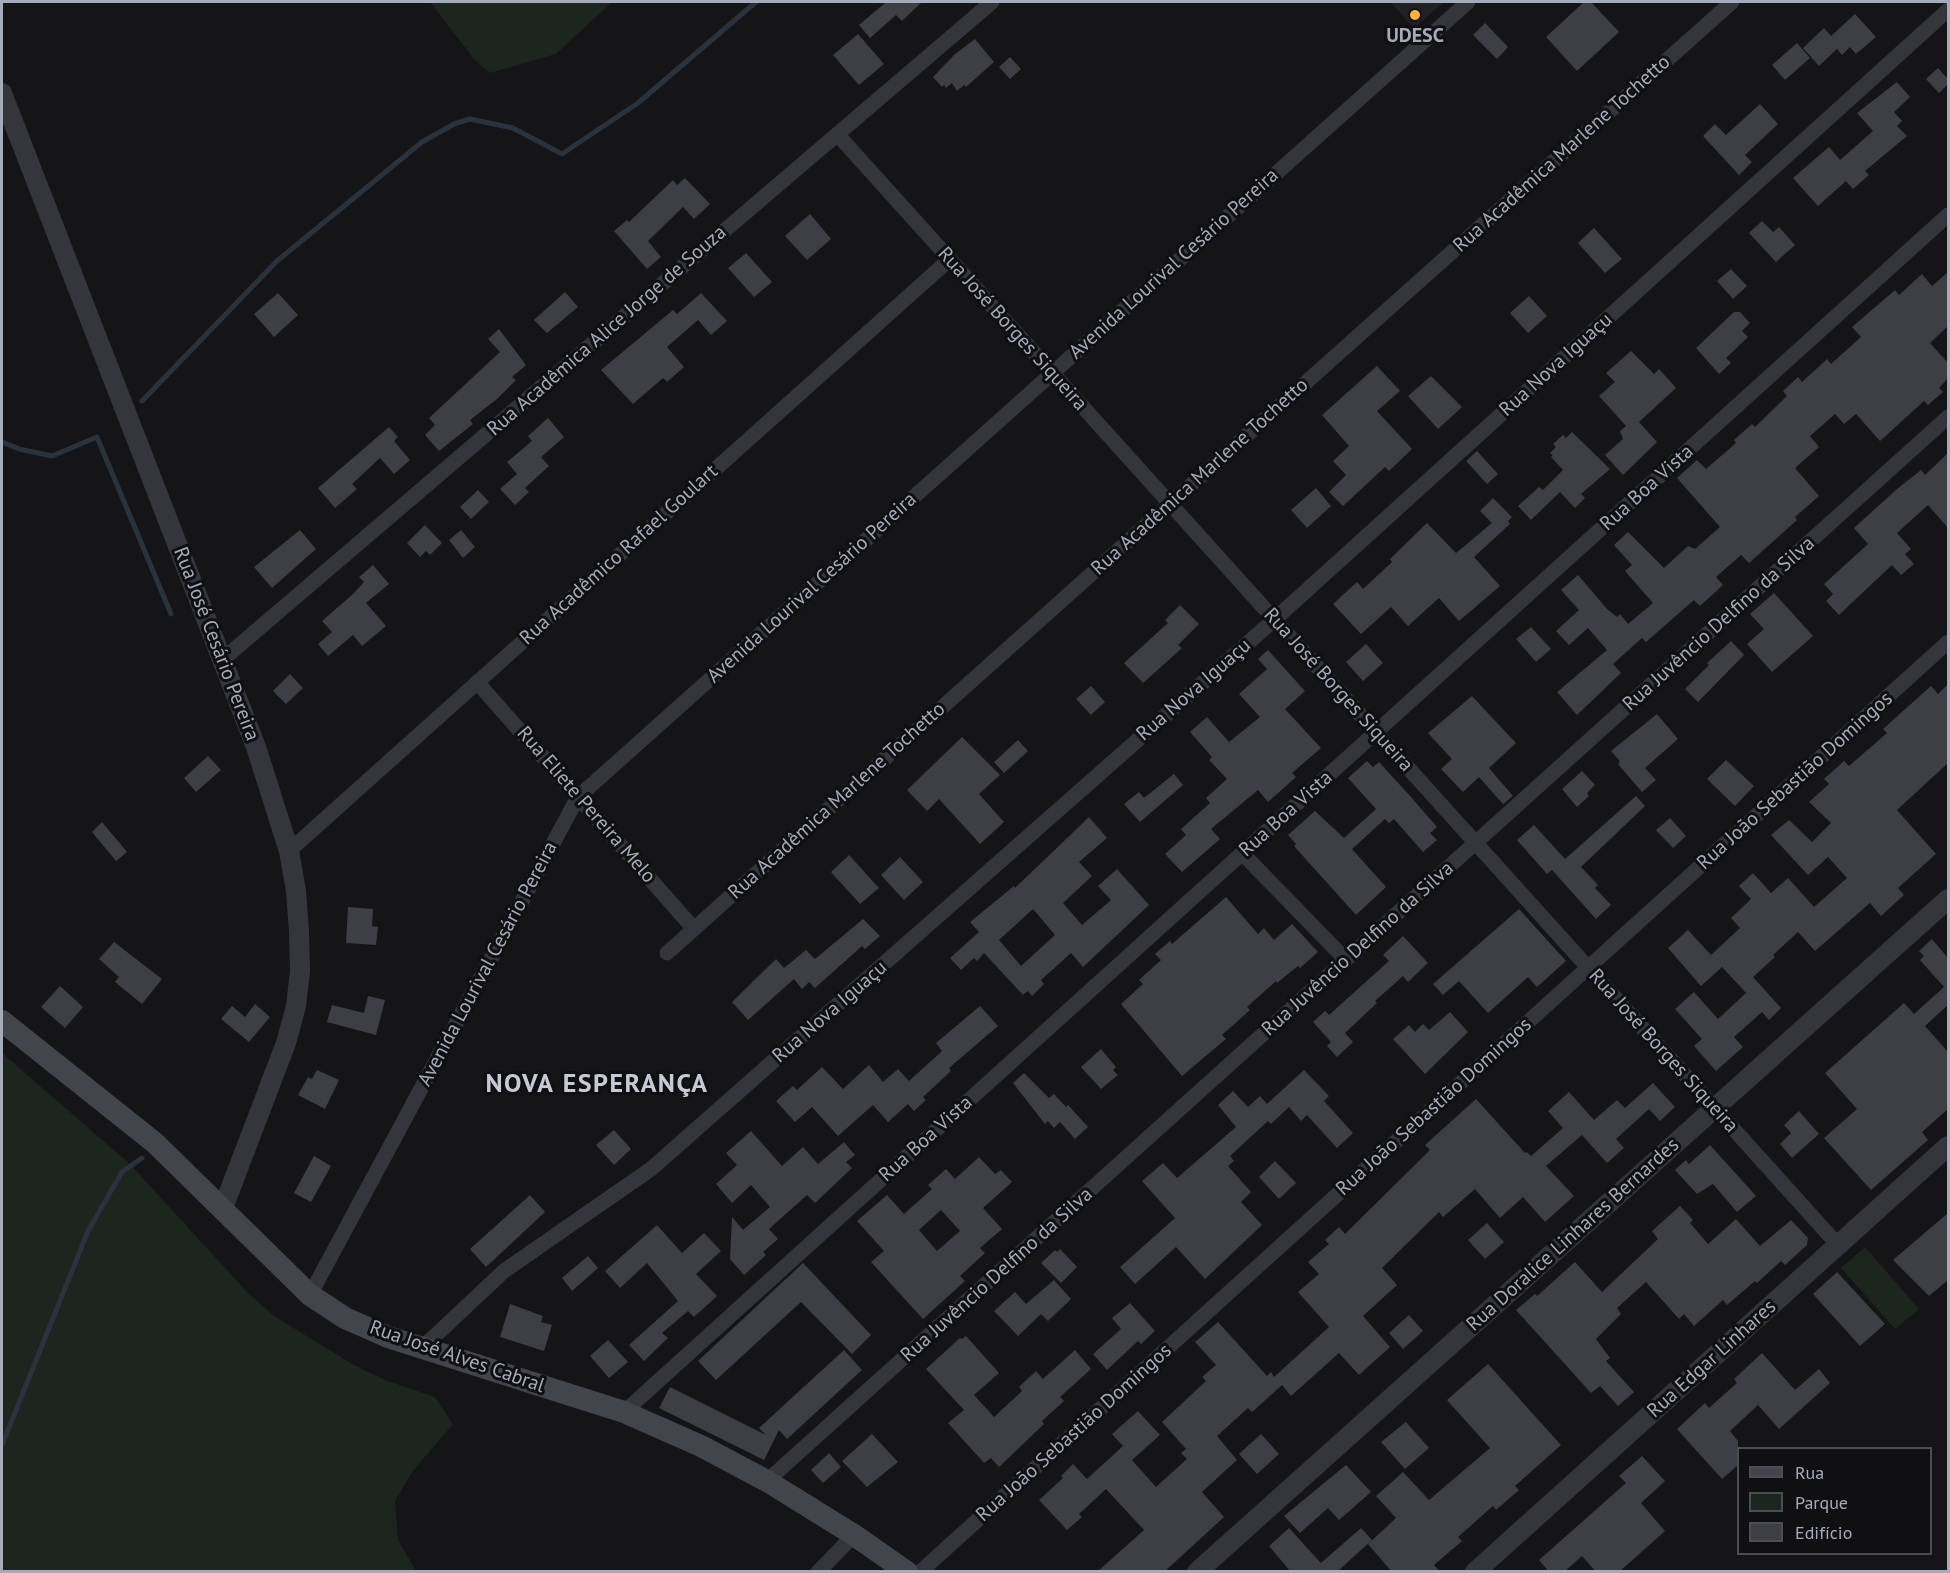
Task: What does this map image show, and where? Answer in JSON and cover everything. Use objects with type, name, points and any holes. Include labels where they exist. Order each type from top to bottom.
[{"type":"main road","name":"Rua José Alves Cabral","points":[[2,1022],[155,1143],[310,1295],[345,1318],[388,1337],[624,1412],[701,1446],[854,1534],[907,1572]]},
{"type":"street","name":"Rua Acadêmica Alice Jorge de Souza","points":[[222,660],[993,2]]},
{"type":"street","name":"Avenida Lourival Cesário Pereira","points":[[310,1295],[578,797],[1468,2]]},
{"type":"street","name":"Rua Acadêmica Marlene Tochetto","points":[[667,953],[1732,2]]},
{"type":"street","name":"Rua Nova Iguaçu","points":[[422,1348],[504,1271],[651,1169],[1275,620],[1948,10]]},
{"type":"street","name":"Rua José Cesário Pereira","points":[[2,93],[272,791],[289,851],[296,891],[299,931],[300,971],[296,1006],[286,1043],[223,1208]]},
{"type":"street","name":"Rua José Borges Siqueira","points":[[837,134],[1838,1245]]},
{"type":"street","name":"Rua Boa Vista","points":[[624,1412],[1948,215]]},
{"type":"street","name":"Rua Acadêmico Rafael Goulart","points":[[289,851],[950,259]]},
{"type":"street","name":"Rua Juvêncio Delfino da Silva","points":[[767,1482],[1948,417]]},
{"type":"street","name":"Rua João Sebastião Domingos","points":[[920,1572],[1948,642]]},
{"type":"street","name":"Rua Eliete Pereira Melo","points":[[477,682],[694,929]]},
{"type":"street","points":[[1242,853],[1346,960]]},
{"type":"street","name":"Rua Doralice Linhares Bernardes","points":[[1197,1572],[1948,899]]},
{"type":"street","name":"Rua Edgar Linhares","points":[[1475,1572],[1948,1146]]},
{"type":"street","points":[[818,1572],[854,1534]]},
{"type":"shaded area","name":"UDESC","points":[[1390,2],[1444,2],[1414,28]]},
{"type":"green space","points":[[430,2],[612,2],[556,54],[490,73],[474,59]]},
{"type":"green space","points":[[2,1053],[130,1164],[247,1292],[274,1316],[354,1365],[385,1380],[435,1397],[453,1424],[412,1472],[395,1501],[398,1540],[416,1571],[2,1571]]},
{"type":"green space","points":[[1865,1247],[1919,1309],[1895,1329],[1841,1268]]},
{"type":"building","points":[[883,2],[922,2],[902,21],[896,15],[870,38],[859,25],[885,3]]},
{"type":"building","points":[[1584,2],[1591,2],[1619,32],[1577,71],[1546,37]]},
{"type":"building","points":[[1855,14],[1876,37],[1856,54],[1850,47],[1842,55],[1837,49],[1819,66],[1803,48],[1824,28],[1831,36]]},
{"type":"building","points":[[1485,23],[1508,47],[1497,59],[1473,35]]},
{"type":"building","points":[[858,34],[884,64],[859,85],[833,55]]},
{"type":"building","points":[[975,39],[994,62],[966,87],[964,85],[957,91],[952,83],[946,88],[944,85],[942,87],[933,77],[955,54]]},
{"type":"building","points":[[1797,43],[1810,58],[1785,80],[1772,65]]},
{"type":"building","points":[[1010,57],[1021,69],[1010,79],[999,67]]},
{"type":"building","points":[[1938,68],[1948,79],[1948,84],[1939,93],[1926,79]]},
{"type":"building","points":[[1897,82],[1910,97],[1894,112],[1902,121],[1897,126],[1907,136],[1865,171],[1869,175],[1853,189],[1846,181],[1818,206],[1793,178],[1829,147],[1840,160],[1873,131],[1857,113]]},
{"type":"building","points":[[1760,104],[1778,124],[1745,155],[1752,162],[1739,175],[1703,136],[1715,124],[1726,135]]},
{"type":"building","points":[[685,178],[710,204],[694,219],[683,207],[648,241],[661,257],[647,269],[614,231],[627,220],[629,222],[673,180],[677,185]]},
{"type":"building","points":[[810,214],[831,239],[807,260],[785,236]]},
{"type":"building","points":[[1762,221],[1773,232],[1779,227],[1795,245],[1776,262],[1749,233]]},
{"type":"building","points":[[1594,228],[1622,259],[1605,273],[1578,243]]},
{"type":"building","points":[[746,253],[772,282],[754,297],[728,268]]},
{"type":"building","points":[[1731,269],[1747,286],[1733,299],[1717,281]]},
{"type":"building","points":[[1948,272],[1948,326],[1930,343],[1948,363],[1948,378],[1939,388],[1943,392],[1928,405],[1924,401],[1880,441],[1856,414],[1844,424],[1835,414],[1810,436],[1819,447],[1795,468],[1819,496],[1795,517],[1797,520],[1749,563],[1741,555],[1716,577],[1723,585],[1700,606],[1694,600],[1646,642],[1642,638],[1613,664],[1621,673],[1577,715],[1557,692],[1607,650],[1588,628],[1569,645],[1556,631],[1579,610],[1561,590],[1578,575],[1607,609],[1617,617],[1620,614],[1628,624],[1653,603],[1625,571],[1632,565],[1614,545],[1628,532],[1664,568],[1688,546],[1695,549],[1720,527],[1677,478],[1697,460],[1706,469],[1736,443],[1734,440],[1752,424],[1755,427],[1787,396],[1783,391],[1798,377],[1802,382],[1827,359],[1831,364],[1861,337],[1852,327],[1895,290],[1899,295],[1922,274],[1932,286]]},
{"type":"building","points":[[565,292],[578,307],[547,333],[534,320]]},
{"type":"building","points":[[278,293],[298,315],[274,337],[254,314]]},
{"type":"building","points":[[701,293],[727,321],[711,335],[698,320],[667,347],[684,367],[667,382],[663,378],[633,404],[601,370],[673,310],[677,314]]},
{"type":"building","points":[[1529,296],[1547,316],[1528,333],[1510,313]]},
{"type":"building","points":[[1734,312],[1740,312],[1750,323],[1742,331],[1748,337],[1726,358],[1731,363],[1719,374],[1696,348]]},
{"type":"building","points":[[499,329],[526,365],[512,377],[516,380],[497,399],[470,420],[473,424],[439,451],[425,435],[435,425],[429,418],[500,352],[488,339]]},
{"type":"building","points":[[1631,351],[1654,374],[1659,369],[1676,388],[1639,422],[1657,442],[1623,475],[1605,455],[1623,439],[1620,431],[1626,426],[1599,396],[1615,382],[1606,373]]},
{"type":"building","points":[[1377,366],[1400,391],[1377,411],[1412,449],[1389,471],[1385,467],[1343,506],[1329,492],[1346,475],[1333,461],[1349,446],[1322,415]]},
{"type":"building","points":[[1431,376],[1462,407],[1438,429],[1408,396]]},
{"type":"building","points":[[548,418],[564,437],[541,457],[549,466],[525,488],[529,492],[515,505],[500,489],[517,474],[507,462],[532,441],[528,436]]},
{"type":"building","points":[[389,427],[398,437],[394,441],[410,460],[394,474],[380,458],[352,484],[357,489],[335,508],[318,488]]},
{"type":"building","points":[[1572,432],[1610,469],[1581,494],[1585,498],[1575,508],[1560,492],[1531,520],[1518,506],[1539,487],[1543,490],[1563,470],[1550,453],[1556,447],[1553,444],[1563,435],[1566,438]]},
{"type":"building","points":[[1477,451],[1498,474],[1487,484],[1466,461]]},
{"type":"building","points":[[1948,453],[1948,528],[1928,505],[1897,533],[1911,549],[1905,554],[1914,564],[1901,575],[1892,565],[1839,615],[1826,601],[1833,594],[1824,584],[1868,544],[1854,528],[1897,489],[1921,470],[1925,475]]},
{"type":"building","points":[[1316,488],[1331,506],[1307,528],[1291,510]]},
{"type":"building","points":[[478,490],[489,502],[471,519],[460,507]]},
{"type":"building","points":[[1493,498],[1512,517],[1508,521],[1510,524],[1474,557],[1500,586],[1459,621],[1439,598],[1408,626],[1391,607],[1361,634],[1333,604],[1357,582],[1363,589],[1392,562],[1390,559],[1427,523],[1456,553],[1492,523],[1480,511]]},
{"type":"building","points":[[425,525],[442,543],[430,555],[426,551],[420,557],[407,543]]},
{"type":"building","points":[[300,530],[316,549],[272,588],[254,567]]},
{"type":"building","points":[[461,530],[475,547],[463,558],[449,540]]},
{"type":"building","points":[[373,565],[389,584],[366,603],[386,626],[362,646],[353,635],[328,656],[318,644],[332,632],[322,621],[364,582],[359,577]]},
{"type":"building","points":[[1774,593],[1813,636],[1772,672],[1747,644],[1764,629],[1750,614]]},
{"type":"building","points":[[1180,605],[1199,624],[1178,645],[1182,648],[1143,683],[1124,663],[1168,623],[1165,620]]},
{"type":"building","points":[[1531,627],[1551,649],[1536,662],[1516,639]]},
{"type":"building","points":[[1731,641],[1744,655],[1698,702],[1685,689],[1709,665],[1707,663]]},
{"type":"building","points":[[1366,644],[1383,663],[1363,681],[1346,662]]},
{"type":"building","points":[[1268,650],[1305,691],[1285,709],[1321,748],[1292,773],[1296,777],[1268,802],[1258,790],[1211,829],[1220,839],[1182,872],[1165,854],[1186,835],[1181,829],[1210,803],[1206,798],[1227,779],[1209,760],[1212,757],[1190,732],[1207,717],[1229,742],[1260,717],[1239,694],[1267,669],[1258,659]]},
{"type":"building","points":[[290,674],[303,688],[286,704],[273,691]]},
{"type":"building","points":[[1948,684],[1948,763],[1897,810],[1936,854],[1898,888],[1904,895],[1881,916],[1870,903],[1815,951],[1798,932],[1773,955],[1775,957],[1753,977],[1781,1008],[1769,1020],[1762,1012],[1734,1037],[1743,1047],[1716,1071],[1694,1046],[1702,1039],[1675,1009],[1694,992],[1718,1019],[1746,993],[1722,967],[1701,986],[1668,948],[1688,930],[1711,955],[1740,928],[1731,918],[1751,899],[1739,886],[1753,873],[1771,893],[1788,878],[1814,907],[1847,878],[1828,857],[1808,875],[1771,835],[1789,820],[1812,842],[1831,823],[1809,802],[1829,784],[1824,779],[1844,761],[1849,766],[1887,733],[1883,729],[1931,686],[1938,694]]},
{"type":"building","points":[[1091,686],[1105,702],[1091,715],[1076,699]]},
{"type":"building","points":[[1472,696],[1516,743],[1489,768],[1513,796],[1503,804],[1479,777],[1463,792],[1441,769],[1452,759],[1428,733]]},
{"type":"building","points":[[1657,714],[1678,739],[1645,768],[1656,780],[1642,792],[1618,764],[1620,761],[1611,751]]},
{"type":"building","points":[[962,737],[1000,775],[979,794],[1004,822],[980,844],[939,799],[927,811],[907,790]]},
{"type":"building","points":[[1018,740],[1028,751],[1004,773],[994,762]]},
{"type":"building","points":[[208,756],[221,770],[196,792],[184,778]]},
{"type":"building","points":[[1726,760],[1754,786],[1735,806],[1707,779]]},
{"type":"building","points":[[1367,761],[1373,767],[1379,762],[1411,797],[1437,827],[1430,833],[1437,840],[1423,852],[1394,819],[1389,823],[1385,819],[1352,849],[1386,887],[1356,915],[1294,846],[1296,844],[1288,835],[1315,811],[1344,838],[1376,809],[1348,778]]},
{"type":"building","points":[[1582,771],[1595,785],[1587,793],[1589,796],[1577,807],[1562,789]]},
{"type":"building","points":[[1174,774],[1183,785],[1140,822],[1124,804],[1139,792],[1144,798]]},
{"type":"building","points":[[1636,796],[1645,806],[1581,867],[1598,885],[1595,888],[1611,905],[1596,919],[1552,870],[1547,874],[1517,840],[1534,825],[1565,859]]},
{"type":"building","points":[[1089,817],[1107,838],[1079,862],[1092,876],[1063,903],[1082,925],[1111,900],[1098,886],[1117,869],[1149,905],[1083,967],[1071,953],[1041,980],[1044,984],[1032,996],[1028,991],[1023,995],[984,953],[977,961],[974,958],[961,970],[950,958],[979,932],[970,922],[1014,886],[1015,888]],"holes":[[[1033,909],[1055,935],[1021,966],[999,940]]]},
{"type":"building","points":[[1670,818],[1686,836],[1673,848],[1656,830]]},
{"type":"building","points":[[102,822],[127,852],[116,861],[92,832]]},
{"type":"building","points":[[849,855],[879,888],[860,904],[831,872]]},
{"type":"building","points":[[900,857],[923,882],[904,900],[881,875]]},
{"type":"building","points":[[1226,897],[1258,934],[1264,928],[1274,940],[1292,924],[1318,952],[1300,968],[1298,966],[1277,983],[1276,981],[1247,1007],[1250,1010],[1222,1035],[1226,1039],[1182,1076],[1121,1004],[1143,984],[1139,980],[1161,960],[1155,954],[1170,941],[1172,944]]},
{"type":"building","points":[[348,907],[373,909],[372,926],[378,927],[376,945],[346,943]]},
{"type":"building","points":[[1519,909],[1566,961],[1537,987],[1528,977],[1488,1013],[1459,981],[1443,995],[1433,984]]},
{"type":"building","points":[[863,919],[880,936],[865,949],[862,946],[815,988],[809,982],[802,989],[794,979],[748,1020],[732,1002],[776,959],[784,968],[806,950],[815,959]]},
{"type":"building","points":[[1403,936],[1428,963],[1408,982],[1403,976],[1375,1001],[1377,1003],[1345,1033],[1353,1042],[1337,1057],[1327,1046],[1331,1042],[1313,1022],[1325,1011],[1329,1015],[1389,961],[1383,955]]},
{"type":"building","points":[[1932,939],[1948,958],[1948,1005],[1925,1026],[1948,1052],[1948,1109],[1922,1132],[1928,1140],[1871,1190],[1824,1138],[1857,1109],[1825,1073],[1904,1003],[1914,1014],[1944,987],[1920,960],[1924,956],[1919,951]]},
{"type":"building","points":[[114,942],[162,979],[142,1004],[115,982],[119,977],[99,959]]},
{"type":"building","points":[[60,986],[83,1007],[65,1028],[41,1007]]},
{"type":"building","points":[[368,996],[385,1000],[376,1035],[327,1022],[332,1005],[364,1013]]},
{"type":"building","points":[[255,1004],[270,1017],[249,1042],[221,1019],[232,1006],[245,1017]]},
{"type":"building","points":[[980,1006],[998,1026],[949,1068],[951,1071],[923,1097],[926,1100],[914,1111],[908,1104],[888,1122],[873,1105],[838,1136],[812,1107],[795,1122],[776,1101],[793,1086],[797,1090],[822,1067],[843,1089],[869,1065],[883,1082],[898,1069],[909,1081],[942,1051],[936,1043]]},
{"type":"building","points":[[1450,1012],[1468,1032],[1425,1074],[1393,1039],[1409,1025],[1415,1032],[1423,1024],[1429,1030]]},
{"type":"building","points":[[1101,1049],[1116,1067],[1113,1070],[1118,1075],[1101,1089],[1081,1067]]},
{"type":"building","points":[[317,1070],[339,1080],[325,1109],[298,1095],[308,1077],[312,1079]]},
{"type":"building","points":[[1304,1070],[1329,1096],[1324,1101],[1353,1133],[1337,1148],[1307,1115],[1301,1121],[1289,1107],[1271,1124],[1268,1121],[1230,1156],[1234,1161],[1228,1166],[1251,1192],[1241,1202],[1262,1225],[1205,1279],[1176,1247],[1135,1284],[1120,1267],[1175,1218],[1142,1181],[1163,1163],[1177,1178],[1236,1127],[1218,1105],[1233,1091],[1248,1107],[1260,1096],[1267,1104]]},
{"type":"building","points":[[1024,1073],[1049,1098],[1054,1094],[1066,1107],[1068,1105],[1088,1127],[1075,1139],[1060,1122],[1054,1128],[1048,1121],[1045,1124],[1013,1083]]},
{"type":"building","points":[[1653,1083],[1675,1107],[1660,1121],[1649,1109],[1616,1139],[1624,1148],[1607,1163],[1582,1135],[1546,1166],[1574,1196],[1545,1222],[1523,1197],[1500,1218],[1475,1189],[1443,1217],[1439,1212],[1382,1268],[1397,1285],[1363,1316],[1390,1347],[1359,1375],[1339,1353],[1291,1396],[1282,1385],[1252,1412],[1248,1408],[1217,1436],[1237,1460],[1202,1492],[1224,1517],[1164,1572],[1097,1572],[1144,1530],[1106,1489],[1079,1514],[1082,1517],[1067,1530],[1039,1500],[1063,1478],[1061,1476],[1073,1464],[1087,1479],[1123,1446],[1112,1434],[1138,1411],[1160,1435],[1132,1460],[1156,1487],[1187,1459],[1181,1453],[1186,1449],[1162,1422],[1206,1381],[1202,1377],[1216,1365],[1195,1342],[1218,1322],[1267,1376],[1271,1372],[1274,1377],[1329,1327],[1298,1292],[1319,1274],[1308,1262],[1329,1244],[1325,1240],[1339,1227],[1345,1234],[1430,1150],[1425,1145],[1476,1099],[1525,1153],[1531,1156],[1563,1128],[1548,1111],[1569,1092],[1594,1120],[1617,1100],[1625,1108]]},
{"type":"building","points":[[1799,1111],[1819,1134],[1792,1158],[1780,1144],[1791,1133],[1784,1125]]},
{"type":"building","points":[[614,1130],[631,1149],[614,1165],[596,1145]]},
{"type":"building","points":[[751,1131],[782,1166],[803,1147],[818,1164],[844,1142],[855,1155],[846,1162],[852,1168],[815,1203],[807,1195],[769,1229],[778,1239],[763,1252],[766,1255],[744,1275],[730,1259],[732,1217],[743,1230],[770,1207],[751,1185],[732,1203],[716,1184],[737,1165],[726,1153]]},
{"type":"building","points":[[1710,1145],[1756,1196],[1737,1212],[1713,1184],[1697,1194],[1675,1170],[1686,1160],[1689,1164]]},
{"type":"building","points":[[314,1156],[331,1166],[311,1202],[294,1193]]},
{"type":"building","points":[[979,1157],[995,1174],[1001,1170],[1012,1182],[983,1208],[1002,1229],[980,1248],[985,1253],[960,1276],[965,1281],[923,1319],[871,1262],[884,1251],[857,1221],[887,1195],[904,1214],[932,1189],[928,1185],[946,1169],[955,1179]],"holes":[[[941,1210],[960,1231],[937,1251],[919,1230]]]},
{"type":"building","points":[[1275,1161],[1296,1183],[1279,1199],[1259,1177]]},
{"type":"building","points":[[530,1195],[545,1212],[486,1267],[470,1249]]},
{"type":"building","points":[[1680,1206],[1693,1220],[1690,1223],[1708,1244],[1736,1219],[1760,1246],[1791,1220],[1808,1238],[1807,1245],[1785,1265],[1781,1261],[1757,1283],[1755,1281],[1727,1305],[1723,1300],[1694,1326],[1684,1314],[1679,1319],[1646,1282],[1617,1308],[1621,1314],[1596,1339],[1610,1358],[1606,1361],[1634,1392],[1618,1406],[1600,1386],[1591,1393],[1516,1310],[1535,1294],[1537,1296],[1575,1262],[1602,1292],[1658,1239],[1652,1231]]},
{"type":"building","points":[[1948,1213],[1948,1280],[1929,1296],[1893,1260]]},
{"type":"building","points":[[1487,1223],[1504,1242],[1485,1259],[1468,1240]]},
{"type":"building","points":[[657,1225],[682,1253],[704,1233],[721,1251],[696,1274],[717,1296],[694,1317],[688,1311],[662,1333],[668,1338],[644,1361],[629,1345],[678,1301],[647,1263],[620,1288],[605,1271]]},
{"type":"building","points":[[1060,1249],[1077,1267],[1061,1283],[1041,1263],[1055,1250],[1057,1252]]},
{"type":"building","points":[[588,1256],[598,1268],[572,1291],[562,1278]]},
{"type":"building","points":[[803,1263],[871,1335],[852,1354],[801,1302],[716,1380],[698,1361]]},
{"type":"building","points":[[1837,1272],[1885,1324],[1860,1346],[1813,1294]]},
{"type":"building","points":[[1054,1280],[1071,1299],[1048,1321],[1041,1314],[1018,1336],[994,1311],[1015,1292],[1026,1304]]},
{"type":"building","points":[[1130,1303],[1155,1331],[1141,1344],[1138,1341],[1107,1370],[1093,1354],[1121,1329],[1112,1318]]},
{"type":"building","points":[[510,1304],[543,1316],[541,1322],[552,1325],[544,1351],[500,1337]]},
{"type":"building","points":[[1409,1315],[1423,1331],[1403,1349],[1389,1333]]},
{"type":"building","points":[[966,1336],[999,1373],[974,1395],[994,1417],[1022,1391],[1019,1387],[1036,1371],[1043,1379],[1075,1350],[1091,1369],[1060,1397],[1064,1401],[1042,1421],[1044,1424],[999,1467],[991,1458],[984,1463],[948,1423],[964,1410],[926,1369],[960,1338]]},
{"type":"building","points":[[608,1340],[628,1362],[609,1378],[590,1356]]},
{"type":"building","points":[[844,1350],[862,1370],[787,1439],[779,1430],[764,1460],[659,1408],[670,1387],[766,1435],[759,1428]]},
{"type":"building","points":[[1762,1353],[1795,1390],[1819,1369],[1830,1383],[1779,1429],[1758,1405],[1730,1431],[1738,1441],[1737,1466],[1722,1479],[1677,1429],[1705,1403],[1709,1408],[1737,1383],[1734,1379]]},
{"type":"building","points":[[1488,1364],[1561,1445],[1515,1486],[1519,1490],[1496,1510],[1493,1506],[1458,1537],[1462,1541],[1434,1565],[1440,1572],[1392,1572],[1368,1544],[1396,1518],[1376,1496],[1403,1472],[1429,1500],[1490,1448],[1447,1400]]},
{"type":"building","points":[[1406,1422],[1429,1448],[1405,1469],[1381,1442]]},
{"type":"building","points":[[872,1434],[898,1462],[867,1487],[842,1461]]},
{"type":"building","points":[[1261,1434],[1279,1454],[1257,1474],[1239,1454]]},
{"type":"building","points":[[829,1453],[841,1467],[823,1483],[811,1470]]},
{"type":"building","points":[[1642,1456],[1665,1481],[1641,1503],[1665,1531],[1619,1572],[1596,1572],[1582,1556],[1564,1572],[1549,1572],[1539,1560],[1626,1483],[1619,1476]]},
{"type":"building","points":[[1346,1465],[1371,1492],[1339,1520],[1328,1508],[1300,1533],[1284,1516]]},
{"type":"building","points":[[1289,1528],[1321,1563],[1361,1528],[1372,1540],[1337,1572],[1291,1572],[1269,1546]]},
{"type":"waterway","points":[[142,401],[277,261],[422,142],[454,124],[470,119],[513,128],[562,154],[638,103],[756,2]]},
{"type":"waterway","points":[[2,442],[19,449],[52,456],[97,437],[171,614]]},
{"type":"waterway","points":[[2,1445],[88,1231],[122,1172],[142,1158]]},
{"type":"place","name":"UDESC","points":[[1415,15]]},
{"type":"district","name":"NOVA ESPERANÇA","points":[[597,1085]]}]
